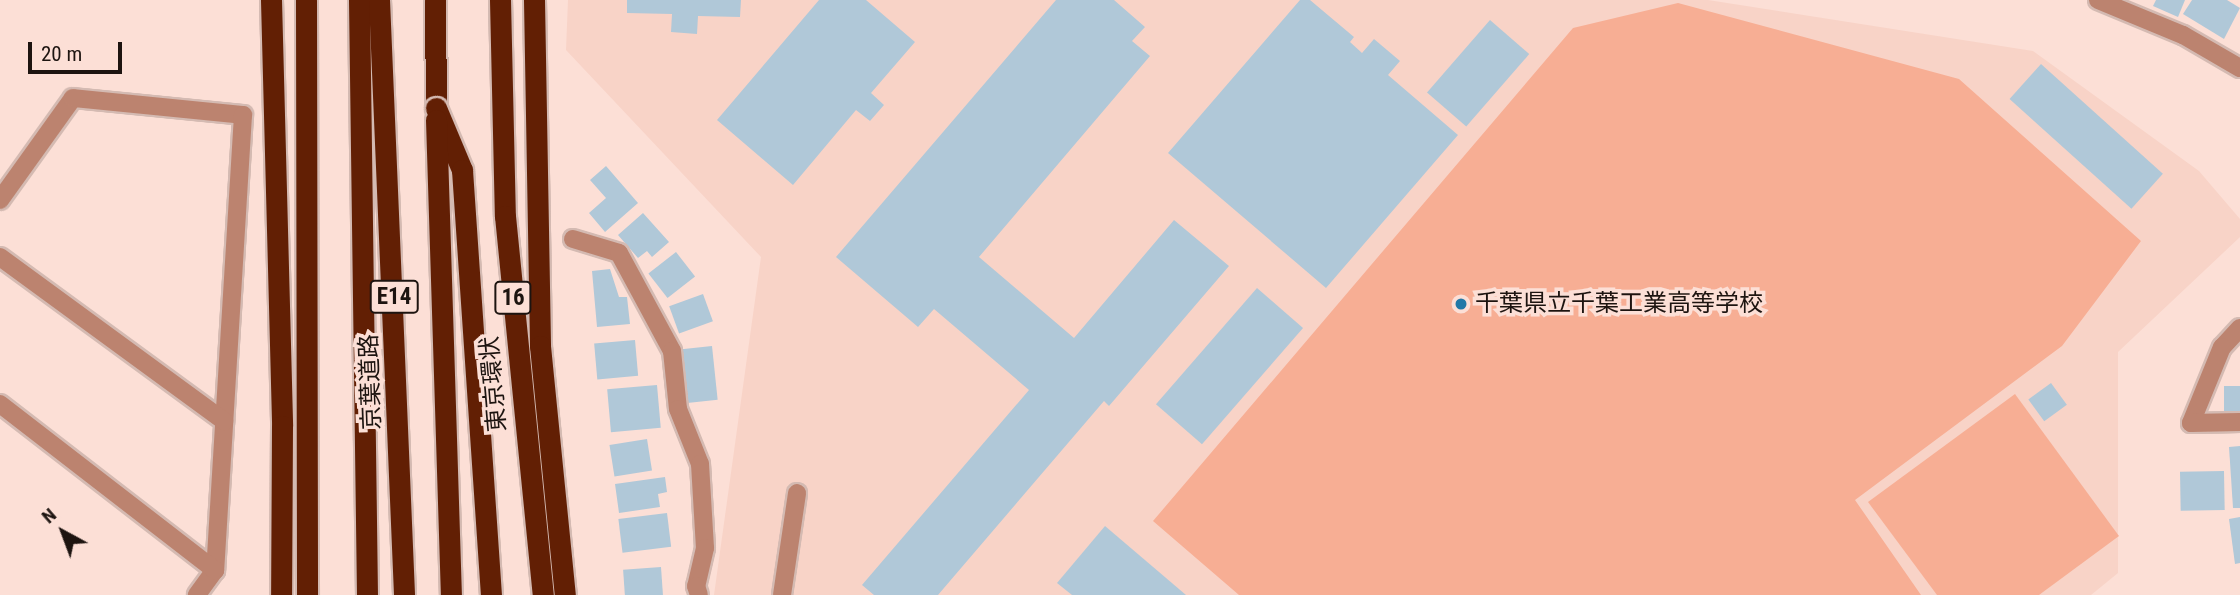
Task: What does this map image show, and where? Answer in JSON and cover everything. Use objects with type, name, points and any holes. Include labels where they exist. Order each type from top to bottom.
[{"type":"highway","points":[[271,0],[282,426],[282,595]]},
{"type":"highway","points":[[306,0],[306,591]]},
{"type":"highway","points":[[359,0],[367,595]]},
{"type":"highway","name":"京葉道路","points":[[379,0],[404,595]]},
{"type":"highway","name":"E14","points":[[435,0],[451,595]]},
{"type":"highway","name":"東京環状","points":[[500,0],[505,216],[543,595]]},
{"type":"highway","name":"16","points":[[534,0],[540,346],[565,595]]},
{"type":"highway","points":[[436,108],[462,170],[491,595]]},
{"type":"highway","name":"16","points":[[522,406],[540,346]]},
{"type":"highway","points":[[282,426],[304,488]]},
{"type":"highway","points":[[536,530],[565,595]]},
{"type":"street","points":[[2098,0],[2183,35],[2240,68]]},
{"type":"street","points":[[0,200],[73,97],[243,115],[215,570],[197,595]]},
{"type":"street","points":[[573,239],[619,253],[672,351],[678,409],[700,464],[705,548],[696,586],[699,595]]},
{"type":"street","points":[[0,257],[224,421]]},
{"type":"street","points":[[2240,328],[2222,346],[2191,423],[2240,422]]},
{"type":"street","points":[[0,404],[215,570]]},
{"type":"street","points":[[782,595],[797,493]]},
{"type":"shaded area","name":"千葉県立千葉工業高等学校","points":[[568,0],[1708,0],[2033,51],[2199,171],[2240,219],[2240,237],[2118,352],[2118,573],[2091,595],[714,595],[761,257],[566,50]]},
{"type":"shaded area","points":[[1678,3],[1959,79],[2141,241],[2062,346],[1855,500],[1921,595],[1239,595],[1153,521],[1573,28]]},
{"type":"shaded area","points":[[2015,394],[2119,536],[2039,595],[1937,595],[1868,502]]},
{"type":"building","points":[[627,0],[741,0],[740,17],[698,16],[697,34],[671,32],[672,14],[627,13]]},
{"type":"building","points":[[819,0],[866,0],[915,42],[871,93],[884,105],[870,121],[856,110],[793,185],[717,120]]},
{"type":"building","points":[[1056,0],[1114,0],[1145,27],[1132,41],[1150,56],[979,257],[1074,338],[1174,220],[1229,266],[1109,406],[1104,401],[938,595],[874,595],[862,585],[1029,390],[934,309],[918,327],[836,257]]},
{"type":"building","points":[[1300,0],[1310,0],[1354,37],[1350,42],[1362,53],[1374,39],[1400,61],[1388,75],[1458,135],[1326,288],[1168,153]]},
{"type":"building","points":[[2156,0],[2185,0],[2178,17],[2153,6]]},
{"type":"building","points":[[2192,0],[2227,0],[2240,8],[2224,39],[2183,14]]},
{"type":"building","points":[[1490,20],[1529,54],[1466,127],[1427,92]]},
{"type":"building","points":[[2041,64],[2163,174],[2131,209],[2010,99]]},
{"type":"building","points":[[606,166],[638,203],[605,232],[589,213],[606,198],[590,180]]},
{"type":"building","points":[[643,213],[669,242],[652,257],[647,251],[638,258],[618,235]]},
{"type":"building","points":[[676,252],[695,276],[668,298],[648,274]]},
{"type":"building","points":[[610,269],[619,297],[627,297],[630,324],[597,327],[592,271]]},
{"type":"building","points":[[1257,288],[1303,328],[1202,444],[1156,404]]},
{"type":"building","points":[[703,294],[713,321],[679,334],[669,306]]},
{"type":"building","points":[[635,340],[638,376],[597,379],[594,344]]},
{"type":"building","points":[[712,346],[718,400],[685,403],[679,349]]},
{"type":"building","points":[[2051,383],[2067,405],[2044,421],[2028,399]]},
{"type":"building","points":[[657,385],[661,428],[611,432],[607,389]]},
{"type":"building","points":[[2224,386],[2240,386],[2240,411],[2224,411]]},
{"type":"building","points":[[647,439],[652,471],[614,477],[609,445]]},
{"type":"building","points":[[2240,446],[2240,508],[2233,508],[2229,447]]},
{"type":"building","points":[[2224,471],[2225,510],[2181,511],[2180,472]]},
{"type":"building","points":[[665,477],[667,492],[658,494],[660,507],[619,513],[615,484]]},
{"type":"building","points":[[667,513],[671,547],[623,553],[618,519]]},
{"type":"building","points":[[2240,517],[2240,563],[2235,564],[2229,519]]},
{"type":"building","points":[[1105,526],[1186,595],[1072,595],[1057,583]]},
{"type":"building","points":[[661,567],[663,595],[625,595],[623,570]]},
{"type":"place","name":"千葉県立千葉工業高等学校","points":[[1461,304]]}]
